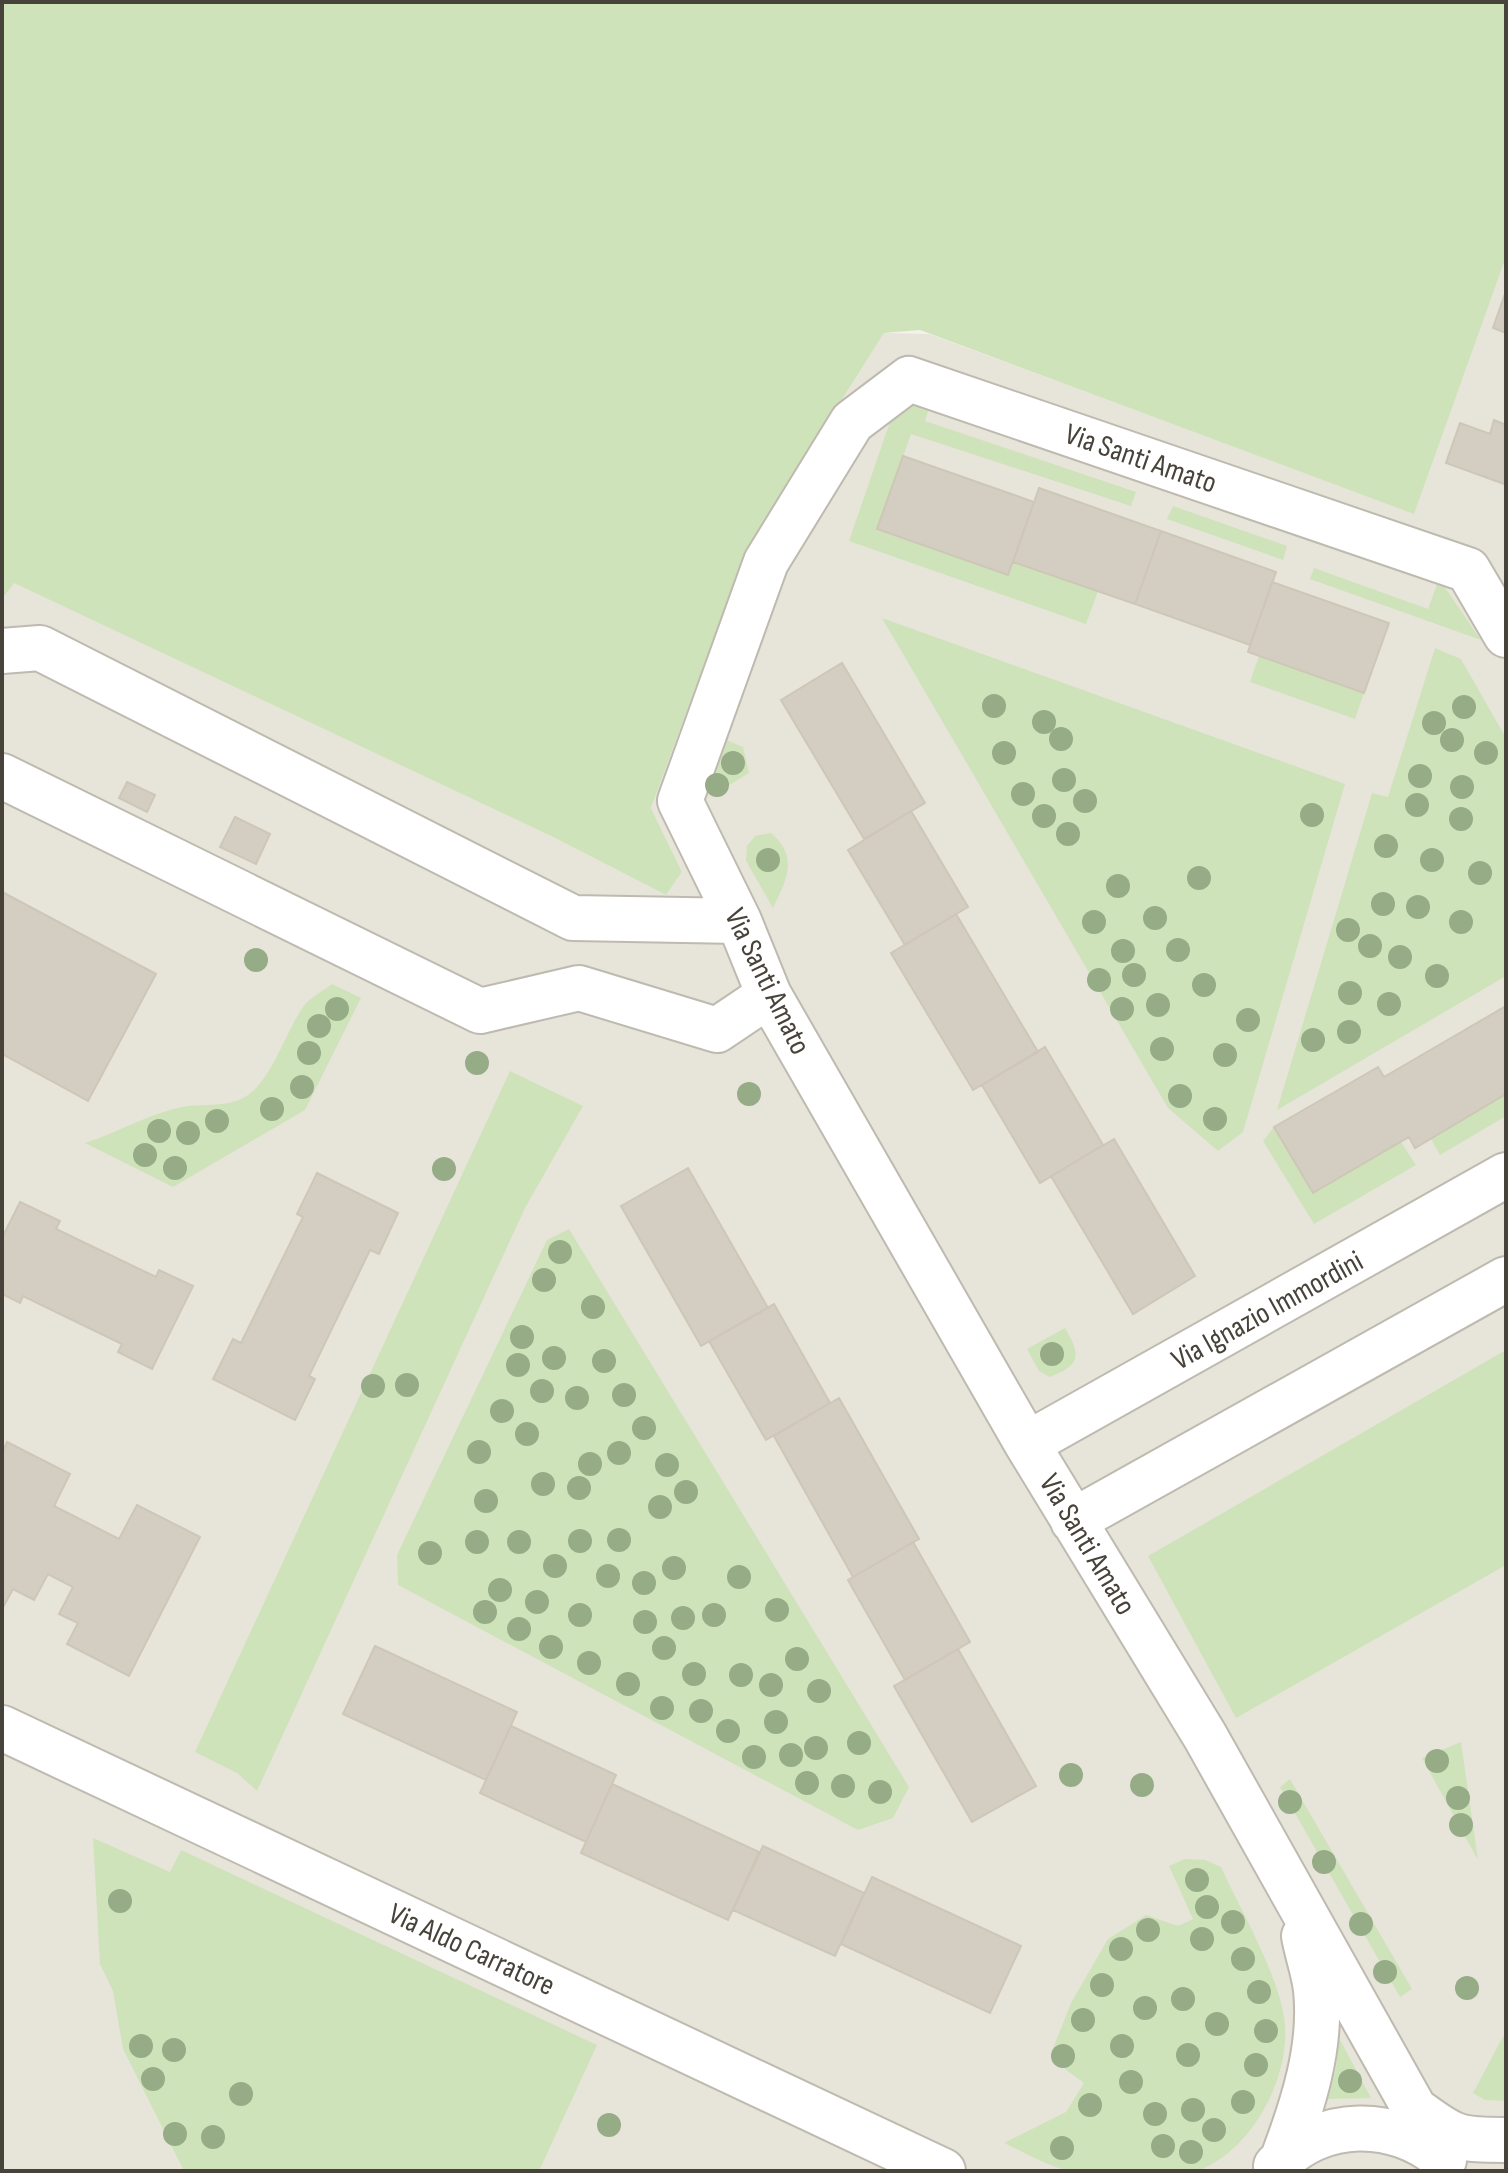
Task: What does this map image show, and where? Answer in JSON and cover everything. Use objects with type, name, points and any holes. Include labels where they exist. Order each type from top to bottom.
[{"type":"street","name":"Via Santi Amato","points":[[1444,2141],[1205,1736],[1027,1444],[769,995],[739,921],[680,801],[766,562],[852,422],[909,379],[1468,570],[1500,608]]},
{"type":"street","points":[[2,651],[40,648],[573,918],[739,921]]},
{"type":"street","points":[[2,776],[480,1011],[579,988],[717,1030],[769,995]]},
{"type":"street","points":[[573,918],[579,988]]},
{"type":"street","name":"Via Ignazio Immordini","points":[[1027,1444],[1506,1175]]},
{"type":"street","points":[[1073,1521],[1506,1279]]},
{"type":"street","name":"Via Aldo Carratore","points":[[2,1728],[943,2171]]},
{"type":"street","points":[[1277,2164],[1302,2108],[1314,2040],[1316,1991],[1294,1890]]},
{"type":"street","points":[[1277,2164],[1307,2141],[1334,2131],[1364,2128],[1444,2141]]},
{"type":"shaded area","points":[[1506,257],[1506,2171],[2,2171],[2,600],[13,582],[551,836],[666,895],[682,872],[651,808],[745,553],[884,333],[929,334],[1414,513]]},
{"type":"green space","points":[[2,2],[1506,2],[1506,257],[1414,514],[920,330],[884,333],[745,553],[651,808],[682,872],[666,895],[551,836],[14,583],[2,599]]},
{"type":"green space","points":[[905,403],[929,408],[925,421],[1136,492],[1131,506],[911,434],[878,529],[1008,574],[1013,562],[1098,591],[1086,624],[849,541],[892,416]]},
{"type":"green space","points":[[1173,506],[1287,546],[1283,560],[1167,519]]},
{"type":"green space","points":[[1314,568],[1428,609],[1439,579],[1481,640],[1310,579]]},
{"type":"green space","points":[[882,618],[1345,784],[1243,1132],[1218,1151],[1168,1108]]},
{"type":"green space","points":[[1435,648],[1461,659],[1506,738],[1506,976],[1277,1110],[1372,793],[1388,797]]},
{"type":"green space","points":[[1259,656],[1364,693],[1355,719],[1250,682]]},
{"type":"green space","points":[[724,739],[743,747],[749,773],[716,793],[704,789]]},
{"type":"green space","points":[[771,833],[780,842],[788,860],[786,878],[773,908],[746,861],[747,846],[755,836]]},
{"type":"green space","points":[[332,984],[361,998],[305,1110],[173,1187],[85,1143],[174,1109],[242,1099],[265,1077],[303,1007]]},
{"type":"green space","points":[[510,1071],[583,1106],[525,1208],[257,1791],[237,1773],[195,1752]]},
{"type":"green space","points":[[1506,1094],[1506,1116],[1440,1155],[1431,1139]]},
{"type":"green space","points":[[1274,1127],[1313,1193],[1401,1142],[1416,1165],[1314,1224],[1263,1141]]},
{"type":"green space","points":[[569,1229],[909,1787],[893,1818],[858,1830],[398,1585],[397,1555],[547,1240]]},
{"type":"green space","points":[[1065,1328],[1074,1345],[1075,1358],[1068,1368],[1050,1377],[1039,1371],[1027,1349]]},
{"type":"green space","points":[[1506,1350],[1506,1565],[1236,1718],[1148,1556]]},
{"type":"green space","points":[[1461,1742],[1478,1860],[1422,1758]]},
{"type":"green space","points":[[1290,1779],[1412,1989],[1400,1997],[1280,1787]]},
{"type":"green space","points":[[93,1838],[170,1872],[181,1850],[597,2045],[539,2171],[184,2171],[123,2049],[113,1991],[100,1964]]},
{"type":"green space","points":[[1185,1859],[1205,1860],[1221,1867],[1276,1987],[1285,2025],[1285,2046],[1274,2090],[1264,2110],[1236,2146],[1219,2160],[1193,2171],[1065,2170],[1004,2143],[1066,2112],[1084,2083],[1065,2069],[1052,2051],[1071,2003],[1108,1939],[1146,1915],[1178,1926],[1193,1919],[1169,1866]]},
{"type":"green space","points":[[1505,2033],[1506,2101],[1485,2100],[1473,2093]]},
{"type":"green space","points":[[1339,2038],[1371,2098],[1372,2098],[1328,2099]]},
{"type":"building","points":[[1506,291],[1506,333],[1493,328]]},
{"type":"building","points":[[1494,420],[1506,425],[1504,484],[1446,463],[1460,423],[1490,434]]},
{"type":"building","points":[[903,456],[1034,502],[1008,575],[877,529]]},
{"type":"building","points":[[1039,488],[1161,531],[1135,604],[1013,562]]},
{"type":"building","points":[[1161,531],[1276,572],[1250,645],[1135,604]]},
{"type":"building","points":[[1272,582],[1389,623],[1364,693],[1248,652]]},
{"type":"building","points":[[842,663],[925,803],[864,839],[781,700]]},
{"type":"building","points":[[127,782],[155,795],[147,812],[119,798]]},
{"type":"building","points":[[911,811],[968,907],[905,945],[848,850]]},
{"type":"building","points":[[235,817],[270,834],[256,864],[220,847]]},
{"type":"building","points":[[4,893],[156,974],[88,1101],[2,1054]]},
{"type":"building","points":[[956,914],[1038,1052],[973,1090],[891,953]]},
{"type":"building","points":[[1506,1006],[1506,1094],[1415,1148],[1409,1137],[1313,1193],[1274,1127],[1378,1067],[1384,1077]]},
{"type":"building","points":[[1045,1047],[1103,1145],[1040,1183],[982,1085]]},
{"type":"building","points":[[1114,1139],[1195,1276],[1133,1314],[1051,1176]]},
{"type":"building","points":[[688,1168],[768,1308],[701,1346],[621,1206]]},
{"type":"building","points":[[317,1173],[398,1213],[379,1254],[370,1250],[309,1376],[315,1379],[295,1420],[213,1379],[233,1339],[241,1343],[303,1217],[297,1214]]},
{"type":"building","points":[[20,1202],[60,1221],[56,1229],[156,1277],[159,1270],[193,1286],[152,1369],[118,1352],[122,1344],[23,1296],[20,1303],[2,1294],[2,1238]]},
{"type":"building","points":[[774,1304],[830,1403],[766,1440],[709,1341]]},
{"type":"building","points":[[839,1398],[919,1539],[853,1577],[774,1436]]},
{"type":"building","points":[[7,1442],[70,1474],[54,1506],[119,1539],[137,1505],[200,1537],[129,1676],[67,1644],[78,1623],[59,1614],[73,1587],[48,1574],[34,1600],[13,1589],[2,1609],[2,1453]]},
{"type":"building","points":[[913,1542],[970,1642],[905,1680],[848,1580]]},
{"type":"building","points":[[375,1646],[517,1712],[486,1780],[343,1714]]},
{"type":"building","points":[[958,1649],[1036,1786],[972,1822],[894,1686]]},
{"type":"building","points":[[511,1726],[616,1775],[586,1842],[480,1793]]},
{"type":"building","points":[[612,1784],[759,1852],[728,1920],[581,1853]]},
{"type":"building","points":[[763,1846],[864,1893],[835,1956],[733,1910]]},
{"type":"building","points":[[872,1877],[1021,1946],[990,2013],[841,1944]]}]
